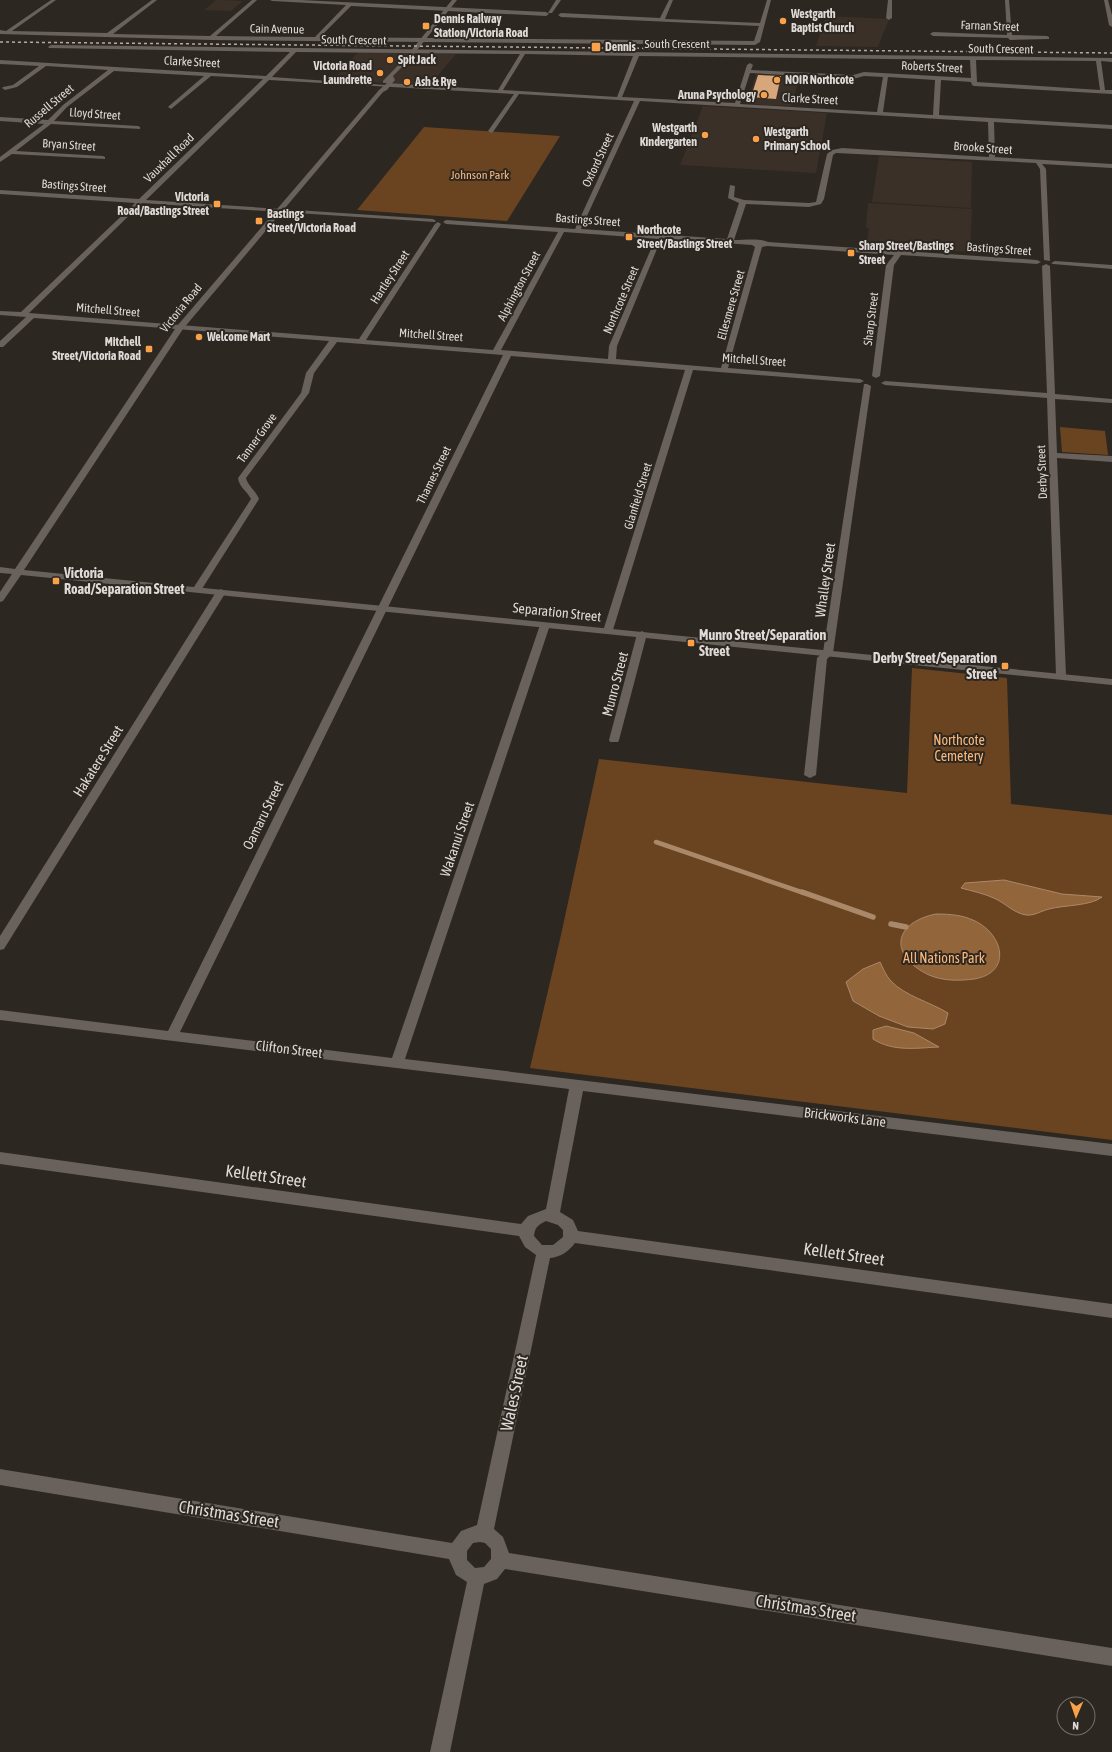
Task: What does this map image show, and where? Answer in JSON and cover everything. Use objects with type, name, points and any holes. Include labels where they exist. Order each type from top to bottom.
[{"type":"street","points":[[7,32],[54,0]]},
{"type":"street","points":[[108,35],[155,0]]},
{"type":"street","points":[[211,38],[255,0]]},
{"type":"street","points":[[272,0],[761,25],[769,0]]},
{"type":"street","points":[[359,4],[363,0]]},
{"type":"street","name":"Victoria Road","points":[[0,599],[180,328],[384,87],[392,80],[391,77],[455,0]]},
{"type":"street","points":[[548,13],[559,0]]},
{"type":"street","points":[[559,14],[565,0]]},
{"type":"street","points":[[662,20],[672,0]]},
{"type":"street","points":[[889,18],[890,0]]},
{"type":"street","points":[[1007,0],[1010,38]]},
{"type":"street","points":[[1106,0],[1112,25]]},
{"type":"street","points":[[316,39],[350,4]]},
{"type":"street","name":"Cain Avenue","points":[[0,32],[211,38],[745,43],[757,42],[761,25]]},
{"type":"street","name":"Farnan Street","points":[[934,34],[1010,38],[1047,38]]},
{"type":"street","name":"South Crescent","points":[[51,47],[1112,60]]},
{"type":"street","name":"Vauxhall Road","points":[[23,315],[268,78],[295,49]]},
{"type":"street","points":[[500,91],[524,52]]},
{"type":"street","points":[[618,98],[637,53]]},
{"type":"street","points":[[737,105],[753,56]]},
{"type":"street","points":[[973,58],[973,80]]},
{"type":"street","points":[[1098,60],[1103,92]]},
{"type":"street","name":"Clarke Street","points":[[0,62],[210,74],[384,87],[500,91],[1112,127]]},
{"type":"street","points":[[5,88],[15,86],[44,65]]},
{"type":"street","name":"Russell Street","points":[[0,160],[50,122],[65,106],[113,69]]},
{"type":"street","name":"Roberts Street","points":[[748,71],[853,77],[864,74],[973,80],[974,84],[980,85],[1112,92]]},
{"type":"street","points":[[171,107],[210,74]]},
{"type":"street","points":[[880,114],[886,75]]},
{"type":"street","points":[[936,117],[938,78]]},
{"type":"street","points":[[491,131],[518,92]]},
{"type":"street","name":"Oxford Street","points":[[577,231],[638,99]]},
{"type":"street","name":"Lloyd Street","points":[[0,119],[138,128]]},
{"type":"street","points":[[991,120],[992,159]]},
{"type":"street","name":"Brooke Street","points":[[742,202],[809,205],[819,203],[832,152],[842,150],[992,159],[1042,165],[1112,166]]},
{"type":"street","name":"Bryan Street","points":[[10,152],[103,158]]},
{"type":"street","name":"Derby Street","points":[[1042,165],[1044,263],[1051,396],[1061,676]]},
{"type":"street","points":[[730,241],[742,202],[731,198],[732,186]]},
{"type":"street","name":"Bastings Street","points":[[0,192],[1112,267]]},
{"type":"street","points":[[0,201],[9,193]]},
{"type":"street","name":"Hartley Street","points":[[362,342],[435,222]]},
{"type":"street","name":"Alphington Street","points":[[496,352],[562,230]]},
{"type":"street","name":"Northcote Street","points":[[654,249],[655,236]]},
{"type":"street","name":"Northcote Street","points":[[612,361],[614,346],[654,249],[664,237]]},
{"type":"street","name":"Ellesmere Street","points":[[724,370],[760,244]]},
{"type":"street","points":[[884,252],[890,265]]},
{"type":"street","name":"Sharp Street","points":[[876,376],[890,265],[899,253]]},
{"type":"street","name":"Mitchell Street","points":[[0,313],[690,367],[864,383]]},
{"type":"street","points":[[0,345],[32,316]]},
{"type":"street","name":"Tanner Grove","points":[[197,590],[255,499],[252,492],[243,484],[242,478],[305,393],[310,373],[334,340]]},
{"type":"street","name":"Thames Street","points":[[381,608],[508,353]]},
{"type":"street","name":"Glanfield Street","points":[[608,631],[690,367]]},
{"type":"street","points":[[885,383],[883,379],[876,376],[864,377],[864,383],[877,386],[885,383],[1112,400]]},
{"type":"street","name":"Whalley Street","points":[[810,775],[822,658],[828,653],[864,383]]},
{"type":"street","points":[[1053,455],[1112,459]]},
{"type":"street","name":"Separation Street","points":[[0,570],[1112,682]]},
{"type":"street","name":"Hakatere Street","points":[[0,946],[221,592]]},
{"type":"street","name":"Oamaru Street","points":[[172,1035],[381,608]]},
{"type":"street","name":"Wakanui Street","points":[[397,1063],[545,625]]},
{"type":"street","name":"Munro Street","points":[[614,740],[642,634]]},
{"type":"street","name":"Clifton Street","points":[[0,1015],[577,1084]]},
{"type":"street","points":[[552,1215],[577,1084]]},
{"type":"street","name":"Brickworks Lane","points":[[577,1084],[1112,1150]]},
{"type":"street","name":"Kellett Street","points":[[0,1158],[526,1231]]},
{"type":"street","points":[[552,1215],[564,1220],[569,1225],[571,1236],[569,1242],[558,1250],[544,1251],[537,1250],[528,1241],[526,1231],[532,1220],[538,1217],[552,1215]]},
{"type":"street","name":"Kellett Street","points":[[571,1236],[1112,1310]]},
{"type":"street","name":"Wales Street","points":[[484,1535],[544,1251]]},
{"type":"street","name":"Christmas Street","points":[[0,1477],[457,1552]]},
{"type":"street","points":[[472,1535],[484,1535],[491,1537],[497,1542],[500,1548],[501,1560],[492,1573],[485,1576],[469,1575],[459,1564],[457,1552],[465,1539],[472,1535]]},
{"type":"street","name":"Christmas Street","points":[[501,1560],[1112,1657]]},
{"type":"street","points":[[440,1752],[477,1576]]},
{"type":"shaded area","points":[[216,0],[243,1],[231,11],[204,10]]},
{"type":"shaded area","points":[[826,16],[889,19],[878,47],[816,46]]},
{"type":"shaded area","points":[[358,52],[456,54],[430,85],[333,80]]},
{"type":"shaded area","points":[[756,74],[800,77],[791,106],[747,104]]},
{"type":"shaded area","name":"Westgarth Primary School","points":[[703,106],[827,113],[816,173],[680,165]]},
{"type":"shaded area","points":[[879,156],[972,162],[971,208],[872,202]]},
{"type":"shaded area","points":[[868,203],[972,209],[970,252],[866,245],[869,229],[866,227]]},
{"type":"shaded area","points":[[1004,880],[1062,894],[1102,897],[1091,902],[1026,915],[992,897],[961,888],[965,883]]},
{"type":"shaded area","points":[[936,914],[966,917],[985,927],[992,935],[1000,953],[999,962],[994,969],[986,975],[974,979],[945,979],[929,975],[907,959],[902,950],[901,941],[904,932],[921,918]]},
{"type":"shaded area","points":[[880,962],[891,981],[903,991],[948,1013],[945,1024],[933,1029],[908,1027],[879,1016],[853,1001],[846,982],[863,969]]},
{"type":"shaded area","points":[[886,1026],[914,1033],[939,1047],[897,1048],[873,1039],[873,1030]]},
{"type":"green space","name":"Johnson Park","points":[[424,127],[560,136],[507,221],[357,210]]},
{"type":"green space","points":[[1060,427],[1105,431],[1108,455],[1062,452]]},
{"type":"green space","name":"All Nations Park","points":[[912,668],[1007,678],[1011,804],[1112,815],[1112,1140],[530,1068],[561,935],[599,759],[907,793]]},
{"type":"building","points":[[758,75],[781,76],[776,99],[751,97]]},
{"type":"waterway","points":[[656,842],[804,893]]},
{"type":"waterway","points":[[802,892],[873,917]]},
{"type":"waterway","points":[[891,924],[906,927]]},
{"type":"railway","points":[[0,42],[1112,53]]},
{"type":"place","name":"Westgarth Baptist Church","points":[[783,21]]},
{"type":"place","name":"Dennis Railway Station/Victoria Road","points":[[426,26]]},
{"type":"place","name":"Dennis","points":[[596,47]]},
{"type":"place","name":"Spit Jack","points":[[390,60]]},
{"type":"place","name":"Victoria Road Laundrette","points":[[380,73]]},
{"type":"place","name":"NOIR Northcote","points":[[777,80]]},
{"type":"place","name":"Ash & Rye","points":[[407,82]]},
{"type":"place","name":"Aruna Psychology","points":[[764,95]]},
{"type":"place","name":"Westgarth Kindergarten","points":[[705,135]]},
{"type":"place","name":"Westgarth Primary School","points":[[756,139]]},
{"type":"place","name":"Victoria Road/Bastings Street","points":[[217,204]]},
{"type":"place","name":"Bastings Street/Victoria Road","points":[[259,221]]},
{"type":"place","name":"Northcote Street/Bastings Street","points":[[629,237]]},
{"type":"place","name":"Sharp Street/Bastings Street","points":[[851,253]]},
{"type":"place","name":"Welcome Mart","points":[[199,337]]},
{"type":"place","name":"Mitchell Street/Victoria Road","points":[[149,349]]},
{"type":"place","name":"Victoria Road/Separation Street","points":[[56,581]]},
{"type":"place","name":"Munro Street/Separation Street","points":[[691,643]]},
{"type":"place","name":"Derby Street/Separation Street","points":[[1005,666]]},
{"type":"park label","name":"Northcote Cemetery","points":[[959,748]]}]
